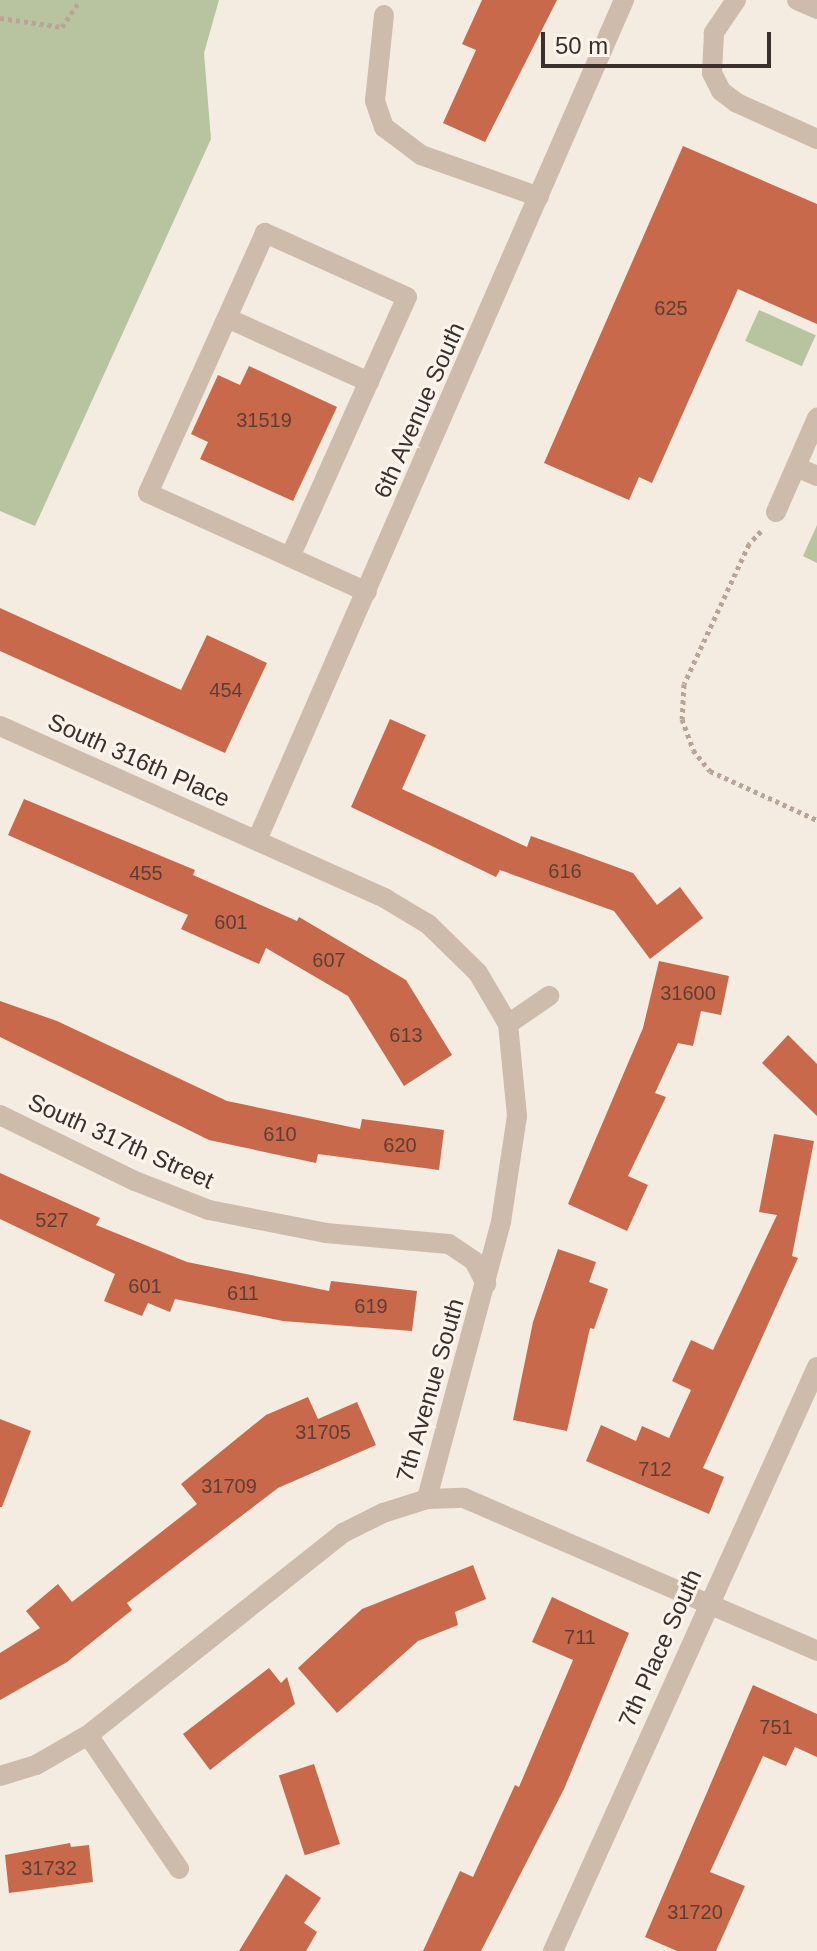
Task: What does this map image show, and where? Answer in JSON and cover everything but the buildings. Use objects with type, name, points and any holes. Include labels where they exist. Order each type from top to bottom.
[{"type":"street","name":"6th Avenue South","points":[[257,840],[624,0]]},
{"type":"street","points":[[736,0],[714,33],[712,73],[721,91],[737,103],[817,139]]},
{"type":"street","points":[[797,0],[817,9]]},
{"type":"street","points":[[384,15],[375,101],[384,127],[421,155],[539,197]]},
{"type":"street","points":[[290,557],[407,297],[265,233],[148,493],[367,592]]},
{"type":"street","points":[[227,318],[369,382]]},
{"type":"street","points":[[776,512],[817,418]]},
{"type":"street","points":[[796,467],[817,476]]},
{"type":"street","name":"South 316th Place","points":[[0,726],[257,840]]},
{"type":"street","name":"7th Avenue South","points":[[0,1776],[36,1765],[88,1735],[343,1533],[383,1513],[427,1499],[486,1284],[517,1116],[508,1024],[478,973],[428,924],[257,840]]},
{"type":"street","points":[[508,1024],[549,996]]},
{"type":"street","name":"South 317th Street","points":[[0,1115],[135,1181],[209,1210],[326,1233],[449,1244],[474,1261],[486,1284]]},
{"type":"street","name":"7th Place South","points":[[553,1951],[817,1367]]},
{"type":"street","points":[[427,1499],[464,1498],[817,1651]]},
{"type":"street","points":[[88,1735],[179,1869]]},
{"type":"path","points":[[0,18],[62,27],[80,0]]},
{"type":"path","points":[[776,512],[749,544],[684,684],[682,719],[693,750],[710,771],[817,820]]},
{"type":"green space","points":[[0,0],[219,0],[204,53],[211,139],[35,526],[0,511]]},
{"type":"green space","points":[[759,310],[816,335],[802,366],[745,341]]},
{"type":"green space","points":[[817,525],[817,563],[803,556]]}]
